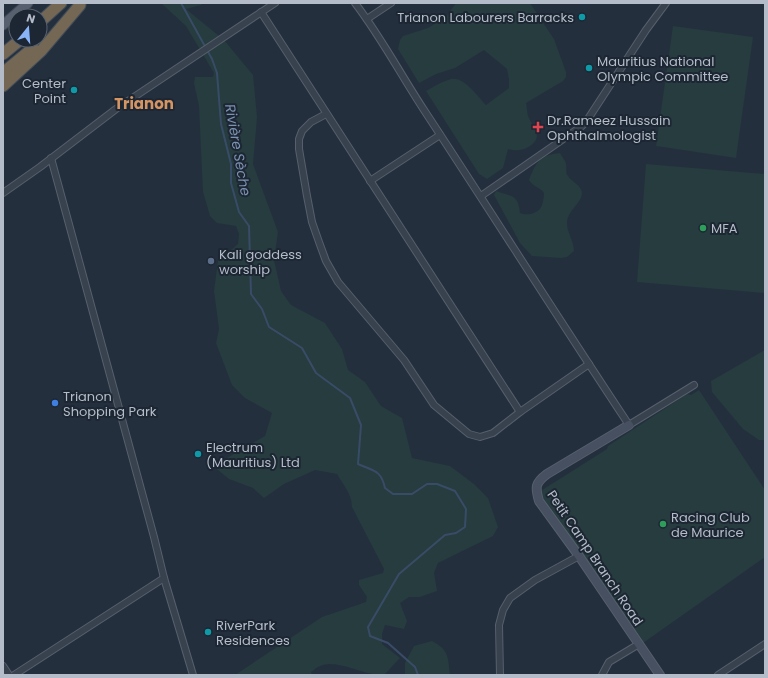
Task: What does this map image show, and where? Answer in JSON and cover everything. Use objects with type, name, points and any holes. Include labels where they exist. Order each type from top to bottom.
[{"type":"highway","points":[[48,15],[61,3]]},
{"type":"highway","points":[[3,73],[34,48],[81,4]]},
{"type":"highway","points":[[3,86],[41,51],[81,4]]},
{"type":"main road","points":[[3,25],[28,3]]},
{"type":"street","points":[[3,193],[116,109],[275,3]]},
{"type":"street","points":[[355,3],[367,19],[629,425],[694,385]]},
{"type":"street","points":[[367,19],[391,3]]},
{"type":"street","points":[[481,196],[582,126],[646,30],[666,3]]},
{"type":"street","points":[[261,12],[520,412]]},
{"type":"street","points":[[326,114],[311,122],[302,132],[299,149],[312,222],[326,261],[338,282],[404,360],[434,405],[469,434],[480,437],[493,433],[520,412],[589,364]]},
{"type":"street","points":[[370,181],[440,134]]},
{"type":"street","points":[[51,158],[164,578],[193,675]]},
{"type":"street","name":"Petit Camp Branch Road","points":[[629,425],[547,474],[540,480],[536,487],[539,501],[579,556],[660,675]]},
{"type":"street","points":[[500,675],[499,625],[503,610],[510,598],[535,580],[579,556]]},
{"type":"street","points":[[14,675],[164,578]]},
{"type":"street","points":[[602,675],[609,662],[638,644]]},
{"type":"street","points":[[718,675],[765,644]]},
{"type":"street","points":[[3,666],[9,675]]},
{"type":"green space","points":[[161,3],[202,3],[201,5],[186,9],[224,40],[253,75],[257,117],[253,164],[278,232],[274,260],[281,291],[291,305],[325,323],[342,349],[348,370],[365,382],[381,406],[402,418],[412,458],[450,466],[474,484],[488,498],[498,527],[493,536],[438,563],[434,573],[437,591],[420,597],[409,597],[400,603],[407,621],[404,629],[385,625],[382,634],[382,644],[400,658],[385,674],[369,673],[342,665],[325,664],[311,672],[312,675],[235,675],[322,617],[366,602],[367,597],[359,585],[359,580],[383,573],[384,569],[352,507],[349,494],[337,474],[315,470],[284,484],[264,498],[253,488],[229,479],[213,466],[265,436],[272,413],[245,398],[232,385],[216,343],[219,329],[214,291],[218,261],[238,244],[239,234],[236,226],[217,223],[210,216],[203,192],[199,106],[194,83],[195,77],[213,77],[214,73],[186,26]]},
{"type":"green space","points":[[456,3],[530,3],[554,39],[566,72],[566,77],[563,81],[526,103],[528,116],[537,136],[534,143],[522,150],[508,149],[503,168],[487,179],[479,174],[426,91],[445,81],[456,79],[466,84],[486,105],[509,88],[507,69],[484,50],[455,68],[436,74],[419,83],[398,49],[400,40],[403,36],[428,28],[446,17]]},
{"type":"green space","points":[[673,26],[753,37],[736,158],[656,146]]},
{"type":"green space","points":[[560,153],[566,163],[567,175],[582,190],[580,200],[569,215],[567,223],[574,251],[567,257],[561,258],[532,256],[520,243],[494,195],[496,191],[516,199],[520,213],[529,214],[536,212],[542,205],[544,193],[529,180],[540,160],[553,154]]},
{"type":"green space","name":"MFA","points":[[646,164],[765,174],[765,293],[637,282]]},
{"type":"green space","points":[[765,350],[765,440],[759,440],[743,429],[712,392],[711,381]]},
{"type":"green space","name":"Racing Club de Maurice","points":[[699,390],[765,490],[765,557],[643,643],[539,492],[607,449],[608,446],[687,394],[691,395]]},
{"type":"green space","points":[[432,641],[438,644],[445,651],[449,663],[450,675],[405,675],[405,663],[414,646]]},
{"type":"waterway","name":"Rivière Sèche","points":[[181,3],[212,59],[217,73],[221,124],[231,164],[231,183],[239,212],[249,226],[251,294],[262,309],[269,327],[302,348],[316,373],[350,398],[361,425],[358,464],[379,474],[385,488],[393,494],[412,494],[427,484],[437,484],[455,491],[466,509],[465,527],[456,533],[445,535],[399,574],[368,627],[370,636],[388,643],[415,667],[418,675]]},
{"type":"place","name":"Trianon Labourers Barracks","points":[[582,17]]},
{"type":"place","name":"Mauritius National Olympic Committee","points":[[589,68]]},
{"type":"place","name":"Center Point","points":[[74,90]]},
{"type":"place","name":"Dr.Rameez Hussain Ophthalmologist","points":[[538,127]]},
{"type":"place","name":"MFA","points":[[703,228]]},
{"type":"place","name":"Kali goddess worship","points":[[211,261]]},
{"type":"place","name":"Trianon Shopping Park","points":[[55,403]]},
{"type":"place","name":"Electrum (Mauritius) Ltd","points":[[198,454]]},
{"type":"place","name":"Racing Club de Maurice","points":[[663,524]]},
{"type":"place","name":"RiverPark Residences","points":[[208,632]]},
{"type":"district","name":"Trianon","points":[[144,103]]}]
